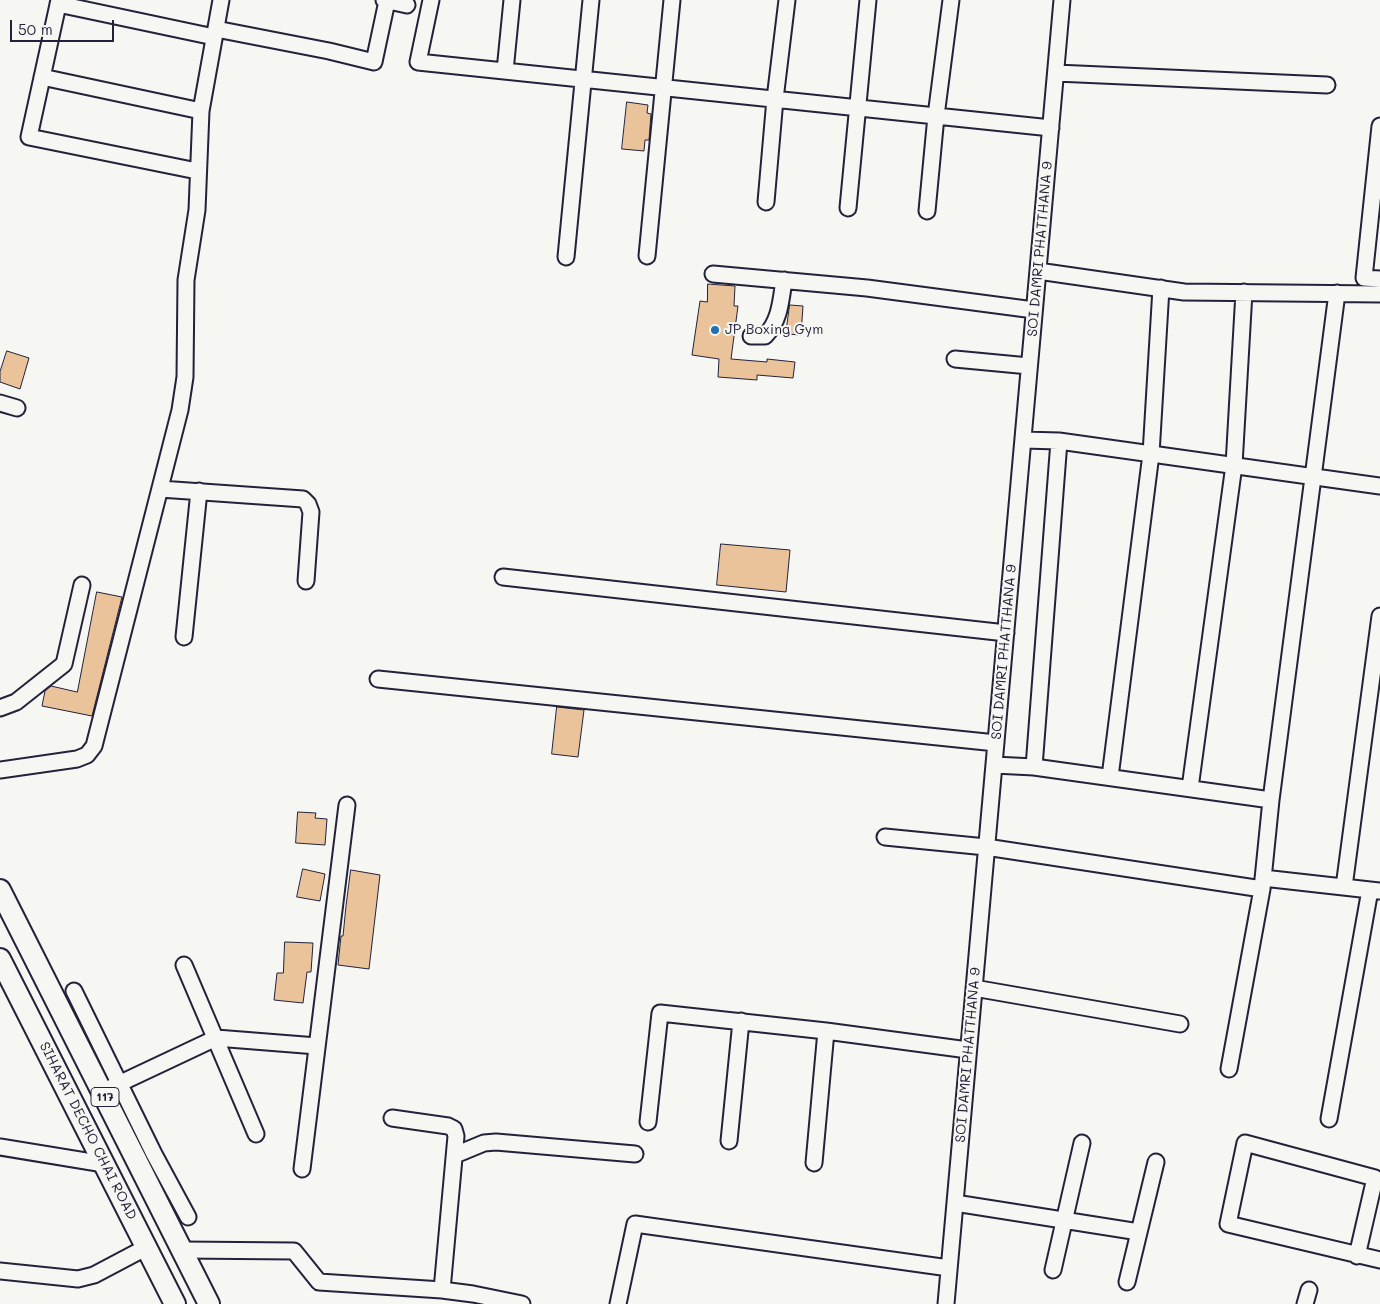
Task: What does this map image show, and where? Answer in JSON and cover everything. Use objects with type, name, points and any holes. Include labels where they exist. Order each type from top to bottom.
[{"type":"main road","name":"117","points":[[0,890],[110,1088],[170,1204],[182,1250],[210,1304]]},
{"type":"main road","name":"SIHARAT DECHO CHAI ROAD","points":[[0,958],[8,990],[104,1164],[176,1304]]},
{"type":"street","points":[[0,770],[77,759],[87,755],[94,746],[180,410],[186,377],[186,280],[197,210],[197,171],[201,111],[221,0]]},
{"type":"street","points":[[197,171],[29,137],[58,2],[215,33],[329,51],[374,62],[385,0],[407,5]]},
{"type":"street","points":[[431,0],[418,62],[1051,128]]},
{"type":"street","points":[[505,71],[512,0]]},
{"type":"street","points":[[566,257],[591,0]]},
{"type":"street","points":[[646,256],[665,88],[672,0]]},
{"type":"street","points":[[766,202],[775,99],[787,0]]},
{"type":"street","points":[[848,208],[856,107],[868,0]]},
{"type":"street","points":[[928,211],[936,116],[951,0]]},
{"type":"street","name":"SOI DAMRI PHATTHANA 9","points":[[946,1304],[1062,0]]},
{"type":"street","points":[[1056,73],[1327,85]]},
{"type":"street","points":[[42,77],[201,111]]},
{"type":"street","points":[[1380,126],[1364,278],[1380,279]]},
{"type":"street","points":[[1038,271],[1184,292],[1380,294]]},
{"type":"street","points":[[712,274],[867,288],[1034,310]]},
{"type":"street","points":[[751,336],[765,336],[775,324],[780,308],[784,280]]},
{"type":"street","points":[[1110,776],[1151,454],[1161,288]]},
{"type":"street","points":[[1190,788],[1234,466],[1244,292]]},
{"type":"street","points":[[1229,1069],[1263,884],[1271,800],[1337,293]]},
{"type":"street","points":[[955,359],[1030,366]]},
{"type":"street","points":[[0,404],[17,408]]},
{"type":"street","points":[[1023,440],[1059,441],[1380,486]]},
{"type":"street","points":[[1034,767],[1059,441]]},
{"type":"street","points":[[160,488],[303,499],[308,504],[311,512],[306,581]]},
{"type":"street","points":[[184,637],[199,491]]},
{"type":"street","points":[[503,577],[1006,633]]},
{"type":"street","points":[[0,708],[16,702],[64,664],[82,585]]},
{"type":"street","points":[[1344,887],[1380,616]]},
{"type":"street","points":[[378,679],[996,743]]},
{"type":"street","points":[[994,765],[1034,767],[1110,776],[1271,800]]},
{"type":"street","points":[[302,1169],[347,806]]},
{"type":"street","points":[[885,836],[986,847],[1263,884],[1375,890],[1329,1119]]},
{"type":"street","points":[[184,965],[256,1134]]},
{"type":"street","points":[[974,988],[1180,1024]]},
{"type":"street","points":[[74,991],[110,1088],[216,1038],[317,1046]]},
{"type":"street","points":[[648,1122],[660,1013],[826,1031],[968,1050]]},
{"type":"street","points":[[729,1141],[741,1021]]},
{"type":"street","points":[[814,1163],[826,1031]]},
{"type":"street","points":[[392,1118],[448,1126],[454,1129],[456,1136],[455,1155],[442,1290]]},
{"type":"street","points":[[455,1155],[484,1143],[496,1142],[635,1154]]},
{"type":"street","points":[[1053,1270],[1082,1142]]},
{"type":"street","points":[[1357,1256],[1375,1178],[1245,1143],[1228,1224],[1357,1256],[1380,1260]]},
{"type":"street","points":[[0,1147],[104,1164]]},
{"type":"street","points":[[1127,1282],[1156,1162]]},
{"type":"street","points":[[955,1202],[1139,1232]]},
{"type":"street","points":[[170,1204],[188,1217]]},
{"type":"street","points":[[618,1304],[635,1224],[949,1268]]},
{"type":"street","points":[[0,1271],[78,1279],[94,1275],[146,1247]]},
{"type":"street","points":[[182,1250],[294,1251],[319,1282],[442,1290],[456,1298],[522,1304]]},
{"type":"building","points":[[627,102],[648,105],[647,113],[651,114],[649,140],[645,140],[644,151],[622,149]]},
{"type":"building","points":[[708,284],[735,286],[734,306],[738,306],[731,359],[767,362],[767,359],[795,362],[793,378],[757,375],[757,380],[718,377],[719,359],[692,355],[700,301],[707,302]]},
{"type":"building","points":[[790,305],[803,306],[801,335],[786,334]]},
{"type":"building","points":[[7,351],[29,358],[20,389],[0,382],[0,372]]},
{"type":"building","points":[[721,544],[790,550],[786,592],[717,585]]},
{"type":"building","points":[[97,592],[122,597],[92,716],[42,706],[45,691],[51,686],[77,692]]},
{"type":"building","points":[[557,707],[584,710],[578,757],[552,754]]},
{"type":"building","points":[[298,812],[316,813],[315,818],[327,819],[325,845],[296,843]]},
{"type":"building","points":[[303,869],[325,874],[320,901],[297,897]]},
{"type":"building","points":[[351,870],[380,875],[369,969],[338,965]]},
{"type":"building","points":[[285,942],[313,943],[311,972],[307,972],[303,1003],[274,1000],[277,973],[283,973]]},
{"type":"place","name":"JP Boxing Gym","points":[[715,330]]}]
